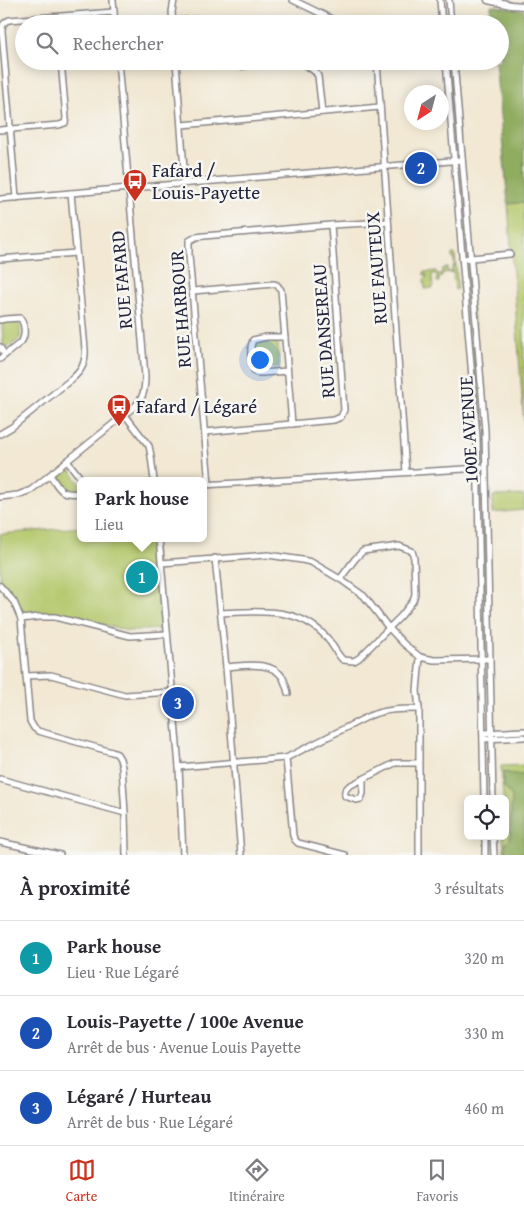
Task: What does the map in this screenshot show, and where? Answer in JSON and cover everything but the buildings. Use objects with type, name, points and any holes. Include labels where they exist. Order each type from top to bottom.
[{"type":"main road","points":[[488,0],[511,5],[524,5]]},
{"type":"main road","points":[[514,0],[524,5]]},
{"type":"street","points":[[113,0],[114,15]]},
{"type":"street","points":[[172,15],[174,0]]},
{"type":"street","points":[[293,0],[324,15]]},
{"type":"street","points":[[440,0],[441,15]]},
{"type":"street","points":[[449,0],[450,15]]},
{"type":"street","points":[[90,15],[114,12]]},
{"type":"street","points":[[15,20],[5,22],[2,26],[2,31],[16,198]]},
{"type":"street","points":[[0,130],[65,122],[62,70]]},
{"type":"street","name":"RUE FAFARD","points":[[0,497],[24,494],[125,415],[141,400],[144,393],[145,384],[119,70]]},
{"type":"street","points":[[177,70],[185,183]]},
{"type":"street","points":[[313,70],[318,76],[322,112]]},
{"type":"street","name":"RUE FAUTEUX","points":[[378,70],[406,472]]},
{"type":"street","name":"100E AVENUE","points":[[447,70],[476,420],[484,795]]},
{"type":"street","name":"100E AVENUE","points":[[455,70],[484,414],[493,795]]},
{"type":"street","points":[[182,125],[380,107]]},
{"type":"street","points":[[0,199],[462,160]]},
{"type":"street","points":[[0,434],[9,429],[73,378],[83,366],[85,349],[71,193]]},
{"type":"street","name":"RUE HARBOUR","points":[[206,477],[205,432],[188,243],[192,239],[204,236],[388,222]]},
{"type":"street","name":"RUE DANSEREAU","points":[[205,432],[340,419],[343,414],[330,225]]},
{"type":"street","points":[[0,259],[76,253]]},
{"type":"street","points":[[462,259],[510,254]]},
{"type":"street","points":[[193,291],[274,284],[281,290],[292,424]]},
{"type":"street","points":[[0,320],[19,318],[22,320],[24,339],[0,359]]},
{"type":"street","points":[[285,337],[253,340],[251,350],[253,369],[256,373],[287,371]]},
{"type":"street","points":[[0,347],[5,355]]},
{"type":"street","points":[[125,415],[149,446],[154,477]]},
{"type":"street","points":[[67,461],[80,477]]},
{"type":"street","points":[[207,485],[486,468]]},
{"type":"street","points":[[50,475],[64,493],[77,493]]},
{"type":"street","points":[[159,542],[179,767],[182,855]]},
{"type":"street","points":[[221,613],[259,611],[299,618],[316,628],[327,638],[343,660],[354,661],[401,616],[413,601],[415,594],[414,558],[412,552],[399,546],[363,551],[340,579]]},
{"type":"street","points":[[161,563],[268,555],[310,562],[340,579],[364,596],[388,627],[420,657],[434,660],[490,659]]},
{"type":"street","points":[[215,558],[241,855]]},
{"type":"street","points":[[0,586],[14,602],[21,619],[30,721],[34,728],[38,731],[112,752],[117,754],[120,759],[125,814],[126,855]]},
{"type":"street","points":[[21,619],[56,616],[132,636],[167,634]]},
{"type":"street","points":[[419,855],[419,709],[417,684],[420,657]]},
{"type":"street","points":[[226,667],[253,665],[270,668],[279,673],[284,679],[288,694]]},
{"type":"street","points":[[26,676],[51,675],[125,695],[172,692]]},
{"type":"street","points":[[179,767],[286,758],[368,716],[391,710],[419,709]]},
{"type":"street","points":[[483,736],[492,732],[524,731]]},
{"type":"street","points":[[483,736],[492,739],[524,737]]},
{"type":"street","points":[[286,758],[293,836],[295,840],[298,843],[345,855]]},
{"type":"street","points":[[362,780],[364,793],[361,799],[356,800],[345,796],[345,789],[362,780],[396,763],[418,763]]},
{"type":"street","points":[[0,779],[125,814]]},
{"type":"street","points":[[485,840],[485,855]]},
{"type":"street","points":[[493,840],[494,855]]},
{"type":"street","points":[[0,842],[60,855]]},
{"type":"green space","points":[[491,5],[524,10],[524,202],[508,204],[496,70],[509,70],[509,15],[492,15]]},
{"type":"green space","points":[[449,70],[452,70],[459,148],[456,148]]},
{"type":"green space","points":[[524,202],[524,425],[508,204]]},
{"type":"green space","points":[[452,254],[455,254],[458,289],[455,290],[453,272],[442,273],[442,269],[445,269],[445,267],[447,267],[448,272],[452,272],[454,258],[452,258]]},
{"type":"green space","points":[[469,267],[482,422],[483,460],[480,460],[466,275],[466,268]]},
{"type":"green space","points":[[436,271],[437,274],[432,274],[433,288],[425,289],[424,279],[427,275],[424,275],[424,272]]},
{"type":"green space","points":[[442,273],[439,282],[437,282],[437,274]]},
{"type":"green space","points":[[14,321],[19,325],[20,338],[15,343],[13,342],[10,347],[6,347],[3,343],[2,325],[5,322]]},
{"type":"green space","points":[[278,342],[279,367],[257,368],[255,343]]},
{"type":"green space","points":[[66,470],[71,471],[77,480],[77,489],[66,490],[58,481],[59,475]]},
{"type":"green space","points":[[524,495],[524,510],[493,513],[493,496]]},
{"type":"green space","points":[[481,499],[485,523],[488,651],[484,651]]},
{"type":"green space","points":[[77,527],[77,542],[153,542],[161,629],[128,631],[55,612],[24,613],[15,597],[0,581],[0,534]]},
{"type":"green space","points":[[524,765],[524,855],[504,855],[503,840],[509,840],[509,795],[503,795],[501,766]]},
{"type":"green space","points":[[503,772],[524,774],[524,853],[521,855],[506,855],[505,844],[510,839],[512,796],[504,787]]},
{"type":"place","name":"Louis-Payette / 100e Avenue","points":[[421,168]]},
{"type":"place","name":"Fafard / Louis-Payette","points":[[135,202]]},
{"type":"place","name":"Fafard / Légaré","points":[[119,427]]},
{"type":"place","name":"Park house","points":[[142,577]]},
{"type":"place","name":"Légaré / Hurteau","points":[[178,703]]}]
